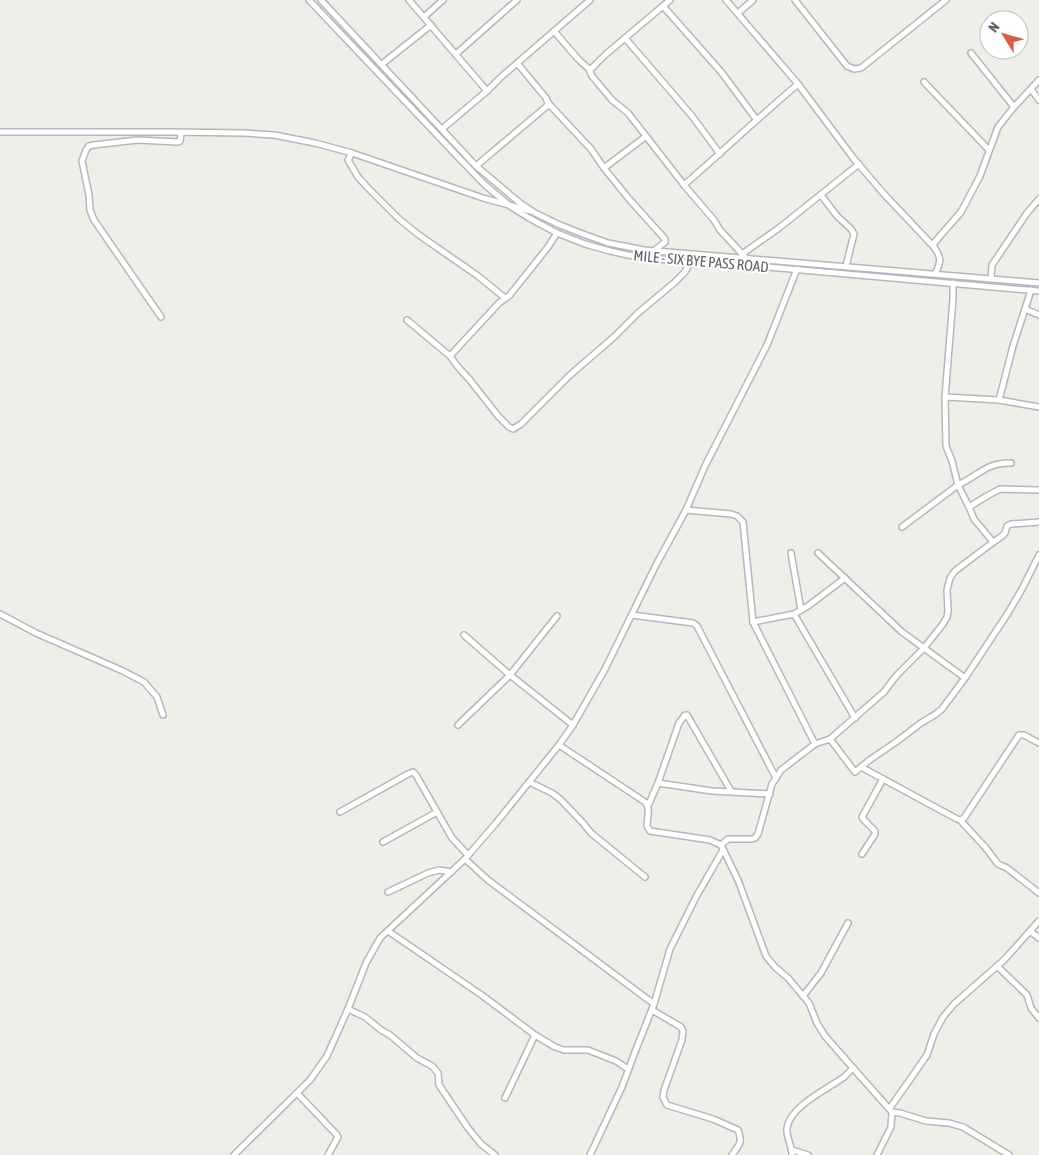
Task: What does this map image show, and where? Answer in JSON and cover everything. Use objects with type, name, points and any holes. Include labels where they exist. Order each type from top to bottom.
[{"type":"street","name":"MILE - SIX BYE PASS ROAD","points":[[309,0],[484,184],[510,206],[557,233],[585,244],[618,253],[690,263],[797,270],[1039,291]]},
{"type":"street","points":[[321,0],[476,166],[520,203],[535,213],[560,225],[608,243],[630,247],[1039,283]]},
{"type":"street","points":[[409,0],[487,91]]},
{"type":"street","points":[[424,17],[443,0]]},
{"type":"street","points":[[456,54],[517,0]]},
{"type":"street","points":[[442,129],[590,0]]},
{"type":"street","points":[[589,69],[670,0]]},
{"type":"street","points":[[726,0],[798,84],[858,164],[934,247],[940,256],[935,274]]},
{"type":"street","points":[[738,13],[753,0]]},
{"type":"street","points":[[795,0],[847,66],[854,69],[861,68],[946,0]]},
{"type":"street","points":[[663,6],[722,73],[756,119]]},
{"type":"street","points":[[382,64],[431,25]]},
{"type":"street","points":[[554,31],[589,69],[592,76],[612,100],[628,114],[714,220],[720,230],[744,256]]},
{"type":"street","points":[[626,38],[720,154]]},
{"type":"street","points":[[971,53],[1014,107]]},
{"type":"street","points":[[517,63],[546,98],[548,104],[591,149],[629,199],[665,239],[664,244],[655,250]]},
{"type":"street","points":[[934,247],[934,244],[961,212],[980,176],[998,127],[1039,80]]},
{"type":"street","points":[[924,82],[989,150]]},
{"type":"street","points":[[684,185],[756,119],[798,84]]},
{"type":"street","points":[[1031,89],[1039,100]]},
{"type":"street","points":[[476,166],[548,104]]},
{"type":"street","points":[[0,132],[244,133],[274,135],[352,153],[483,198],[535,213]]},
{"type":"street","points":[[161,317],[94,220],[90,210],[82,161],[89,146],[137,140],[178,142],[180,141],[181,133]]},
{"type":"street","points":[[604,168],[645,137]]},
{"type":"street","points":[[352,153],[348,160],[358,177],[387,208],[419,235],[478,276],[505,298]]},
{"type":"street","points":[[744,256],[858,164]]},
{"type":"street","points":[[821,195],[854,234],[846,266]]},
{"type":"street","points":[[991,278],[992,265],[1027,212],[1039,199]]},
{"type":"street","points":[[450,356],[492,311],[509,296],[557,233]]},
{"type":"street","points":[[407,320],[450,356],[499,417],[513,429],[521,424],[570,375],[614,337],[638,313],[675,282],[685,272],[690,263]]},
{"type":"street","points":[[234,1155],[310,1080],[327,1056],[366,963],[380,938],[466,857],[496,823],[573,725],[605,669],[656,565],[686,510],[705,466],[767,345],[797,270]]},
{"type":"street","points":[[915,280],[916,272]]},
{"type":"street","points":[[953,283],[945,397],[946,446],[958,485],[974,520],[993,542]]},
{"type":"street","points":[[999,400],[1013,346],[1031,290]]},
{"type":"street","points":[[1025,310],[1039,315]]},
{"type":"street","points":[[945,397],[999,400],[1039,407]]},
{"type":"street","points":[[902,527],[958,485],[990,466],[999,463],[1011,463]]},
{"type":"street","points":[[969,507],[1000,489],[1039,490]]},
{"type":"street","points":[[686,510],[731,514],[737,516],[743,522],[753,622],[815,744]]},
{"type":"street","points":[[590,1155],[622,1087],[652,1010],[670,949],[728,839],[756,838],[776,778],[782,770],[815,744],[830,739],[855,718],[884,692],[896,676],[924,648],[947,617],[947,590],[950,578],[955,571],[1002,536],[1007,526],[1039,522]]},
{"type":"street","points":[[791,553],[801,610]]},
{"type":"street","points":[[818,553],[902,632],[965,678]]},
{"type":"street","points":[[830,739],[855,772],[871,758],[942,709],[1008,613],[1039,555]]},
{"type":"street","points":[[753,622],[794,614],[845,578]]},
{"type":"street","points":[[0,614],[36,633],[144,682],[157,697],[163,715]]},
{"type":"street","points":[[794,614],[855,718]]},
{"type":"street","points":[[632,615],[693,623],[697,626],[776,778]]},
{"type":"street","points":[[458,725],[510,675],[557,616]]},
{"type":"street","points":[[464,635],[510,675],[573,725]]},
{"type":"street","points":[[731,791],[686,715],[683,716],[679,722],[648,806],[646,826],[650,831],[710,840],[722,848],[738,880],[766,956],[775,968],[788,978],[808,1003],[825,1036],[891,1110],[926,1121],[949,1123],[963,1127],[1009,1155]]},
{"type":"street","points":[[960,820],[964,818],[1019,735],[1024,735],[1039,743]]},
{"type":"street","points":[[559,745],[648,806]]},
{"type":"street","points":[[861,767],[960,820],[998,864],[1007,868],[1039,893]]},
{"type":"street","points":[[340,812],[413,772],[452,838],[466,857],[488,880],[654,1004]]},
{"type":"street","points":[[862,854],[875,831],[862,817],[883,779]]},
{"type":"street","points":[[529,782],[560,799],[591,833],[645,877]]},
{"type":"street","points":[[658,783],[712,791],[770,794]]},
{"type":"street","points":[[383,842],[437,812]]},
{"type":"street","points":[[388,892],[428,873],[439,870],[451,872]]},
{"type":"street","points":[[877,1155],[891,1127],[891,1110],[926,1055],[943,1017],[954,1004],[1004,960],[1039,921]]},
{"type":"street","points":[[802,996],[821,973],[848,923]]},
{"type":"street","points":[[388,931],[483,996],[535,1035],[555,1047],[564,1050],[588,1050],[616,1061],[628,1069]]},
{"type":"street","points":[[1030,931],[1039,938]]},
{"type":"street","points":[[997,966],[1027,995],[1031,1008],[1039,1018]]},
{"type":"street","points":[[348,1009],[365,1017],[417,1058],[432,1066],[438,1073],[439,1085],[468,1128],[481,1144],[495,1155]]},
{"type":"street","points":[[652,1010],[681,1027],[683,1031],[682,1040],[664,1090],[663,1099],[667,1105],[713,1119],[738,1130],[741,1136],[740,1143],[732,1155]]},
{"type":"street","points":[[506,1098],[535,1035]]},
{"type":"street","points":[[808,1155],[792,1153],[786,1130],[788,1124],[796,1111],[853,1068]]},
{"type":"street","points":[[296,1093],[337,1135],[338,1137],[328,1155]]}]
